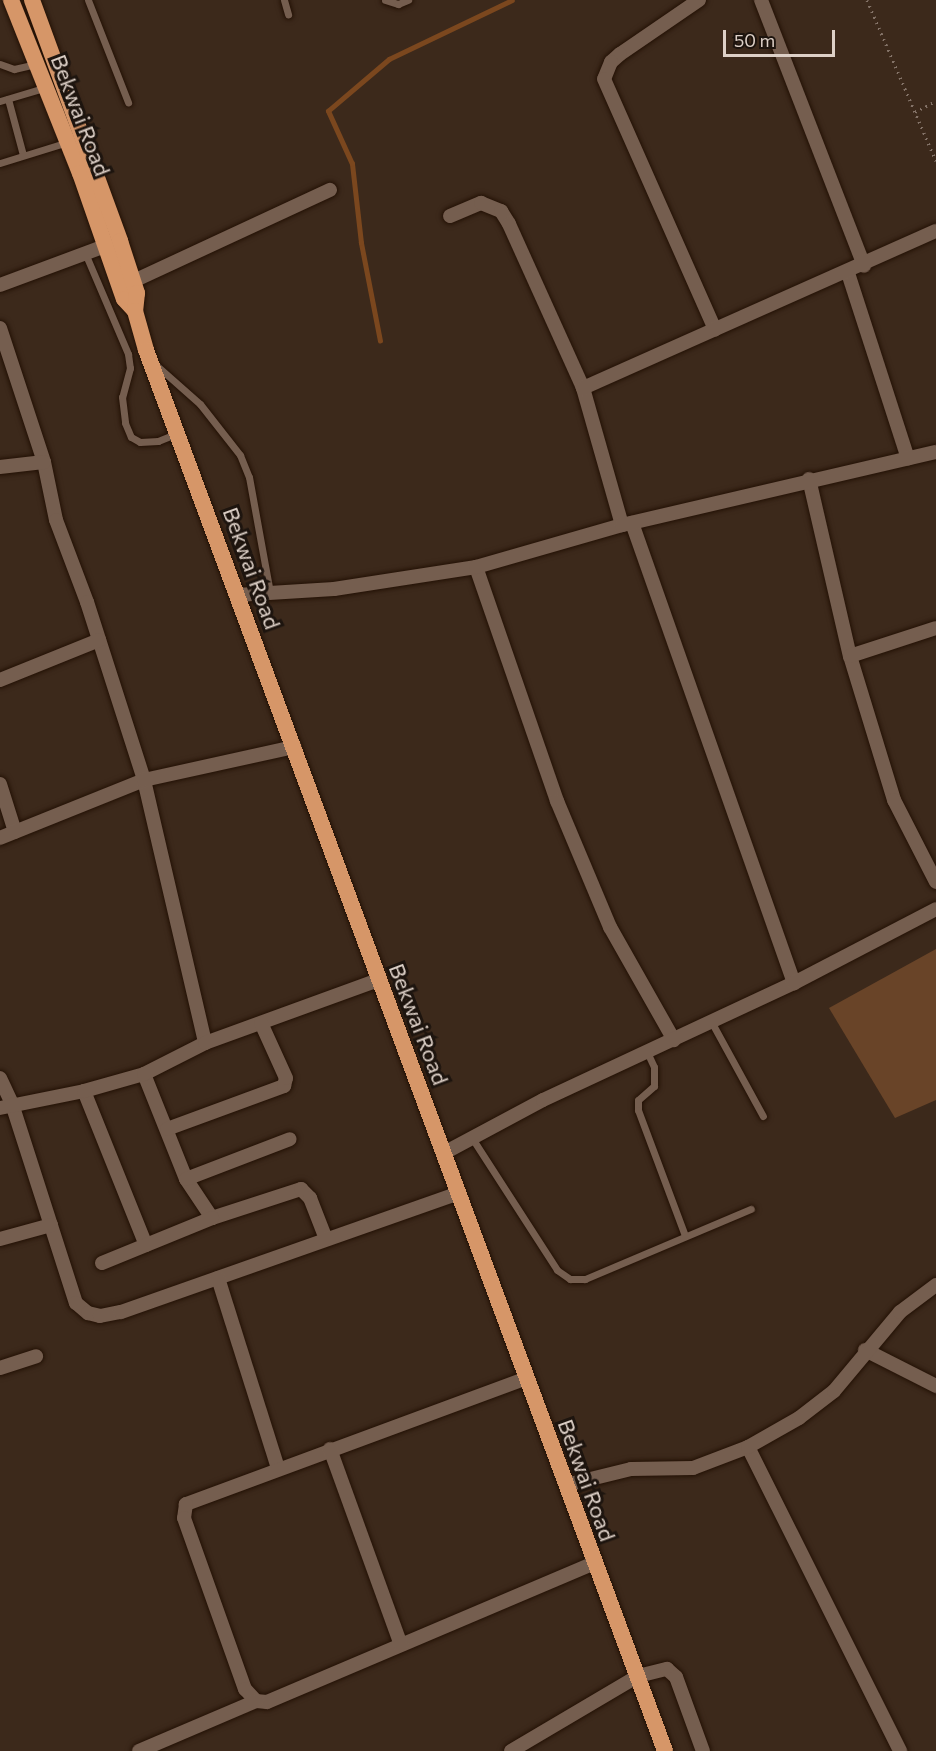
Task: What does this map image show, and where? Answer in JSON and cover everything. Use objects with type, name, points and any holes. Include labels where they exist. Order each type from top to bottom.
[{"type":"highway","name":"Bekwai Road","points":[[11,0],[68,142],[112,243]]},
{"type":"highway","name":"Bekwai Road","points":[[33,0],[126,284],[137,293],[135,311],[148,355],[665,1751]]},
{"type":"street","points":[[699,0],[620,54],[611,62],[604,79],[715,329]]},
{"type":"street","points":[[761,0],[864,266]]},
{"type":"street","points":[[126,284],[330,190]]},
{"type":"street","points":[[450,216],[481,203],[501,211],[583,388],[627,524],[794,983]]},
{"type":"street","points":[[583,388],[864,266],[936,231]]},
{"type":"street","points":[[0,285],[112,243]]},
{"type":"street","points":[[848,273],[908,459]]},
{"type":"street","points":[[0,328],[44,462],[56,520],[99,640],[144,780],[205,1043]]},
{"type":"street","points":[[237,595],[334,589],[476,567],[627,524],[809,479],[936,452]]},
{"type":"street","points":[[0,467],[44,462]]},
{"type":"street","points":[[809,479],[850,656],[894,800],[936,882]]},
{"type":"street","points":[[476,567],[557,801],[610,927],[674,1040]]},
{"type":"street","points":[[850,656],[936,628]]},
{"type":"street","points":[[0,680],[99,640]]},
{"type":"street","points":[[0,838],[144,780],[294,747]]},
{"type":"street","points":[[0,784],[15,832]]},
{"type":"street","points":[[444,1153],[543,1100],[712,1023],[936,909]]},
{"type":"street","points":[[6,1106],[84,1091],[144,1074],[205,1043],[378,980]]},
{"type":"street","points":[[166,1129],[284,1086],[286,1078],[261,1023]]},
{"type":"street","points":[[144,1074],[186,1179],[212,1218]]},
{"type":"street","points":[[0,1078],[6,1106],[51,1225],[76,1303],[88,1313],[100,1316],[121,1312],[458,1193]]},
{"type":"street","points":[[84,1091],[146,1245]]},
{"type":"street","points":[[186,1179],[290,1139]]},
{"type":"street","points":[[102,1263],[212,1218],[301,1189],[309,1198],[326,1239]]},
{"type":"street","points":[[0,1239],[51,1225]]},
{"type":"street","points":[[218,1278],[278,1468]]},
{"type":"street","points":[[566,1485],[631,1469],[693,1468],[748,1448],[799,1418],[834,1391],[865,1350],[908,1305],[936,1285]]},
{"type":"street","points":[[865,1350],[936,1386]]},
{"type":"street","points":[[0,1368],[36,1356]]},
{"type":"street","points":[[256,1701],[246,1689],[183,1510],[190,1499],[527,1378]]},
{"type":"street","points":[[748,1448],[900,1751]]},
{"type":"street","points":[[330,1449],[401,1645]]},
{"type":"street","points":[[139,1751],[256,1701],[267,1702],[594,1563]]},
{"type":"street","points":[[511,1751],[638,1676],[666,1669],[676,1677],[703,1751]]},
{"type":"lane","points":[[88,0],[128,102]]},
{"type":"lane","points":[[284,0],[288,14]]},
{"type":"lane","points":[[385,0],[398,4],[408,0]]},
{"type":"lane","points":[[0,64],[14,69],[38,64]]},
{"type":"lane","points":[[23,155],[4,100],[47,88]]},
{"type":"lane","points":[[0,162],[68,142]]},
{"type":"lane","points":[[85,253],[128,354],[130,368],[122,397],[125,423],[131,437],[140,442],[158,441],[178,433]]},
{"type":"lane","points":[[128,354],[148,355],[200,404],[240,455],[249,477],[270,593]]},
{"type":"lane","points":[[712,1023],[763,1116]]},
{"type":"lane","points":[[648,1054],[654,1067],[654,1086],[638,1100],[638,1110],[685,1236]]},
{"type":"lane","points":[[472,1138],[557,1270],[570,1279],[585,1279],[751,1209]]},
{"type":"path","points":[[867,0],[936,161]]},
{"type":"path","points":[[915,112],[936,101]]},
{"type":"shaded area","points":[[936,949],[936,1100],[895,1118],[829,1008]]},
{"type":"waterway","points":[[380,341],[361,243],[352,164],[328,111],[389,59],[512,0]]}]
